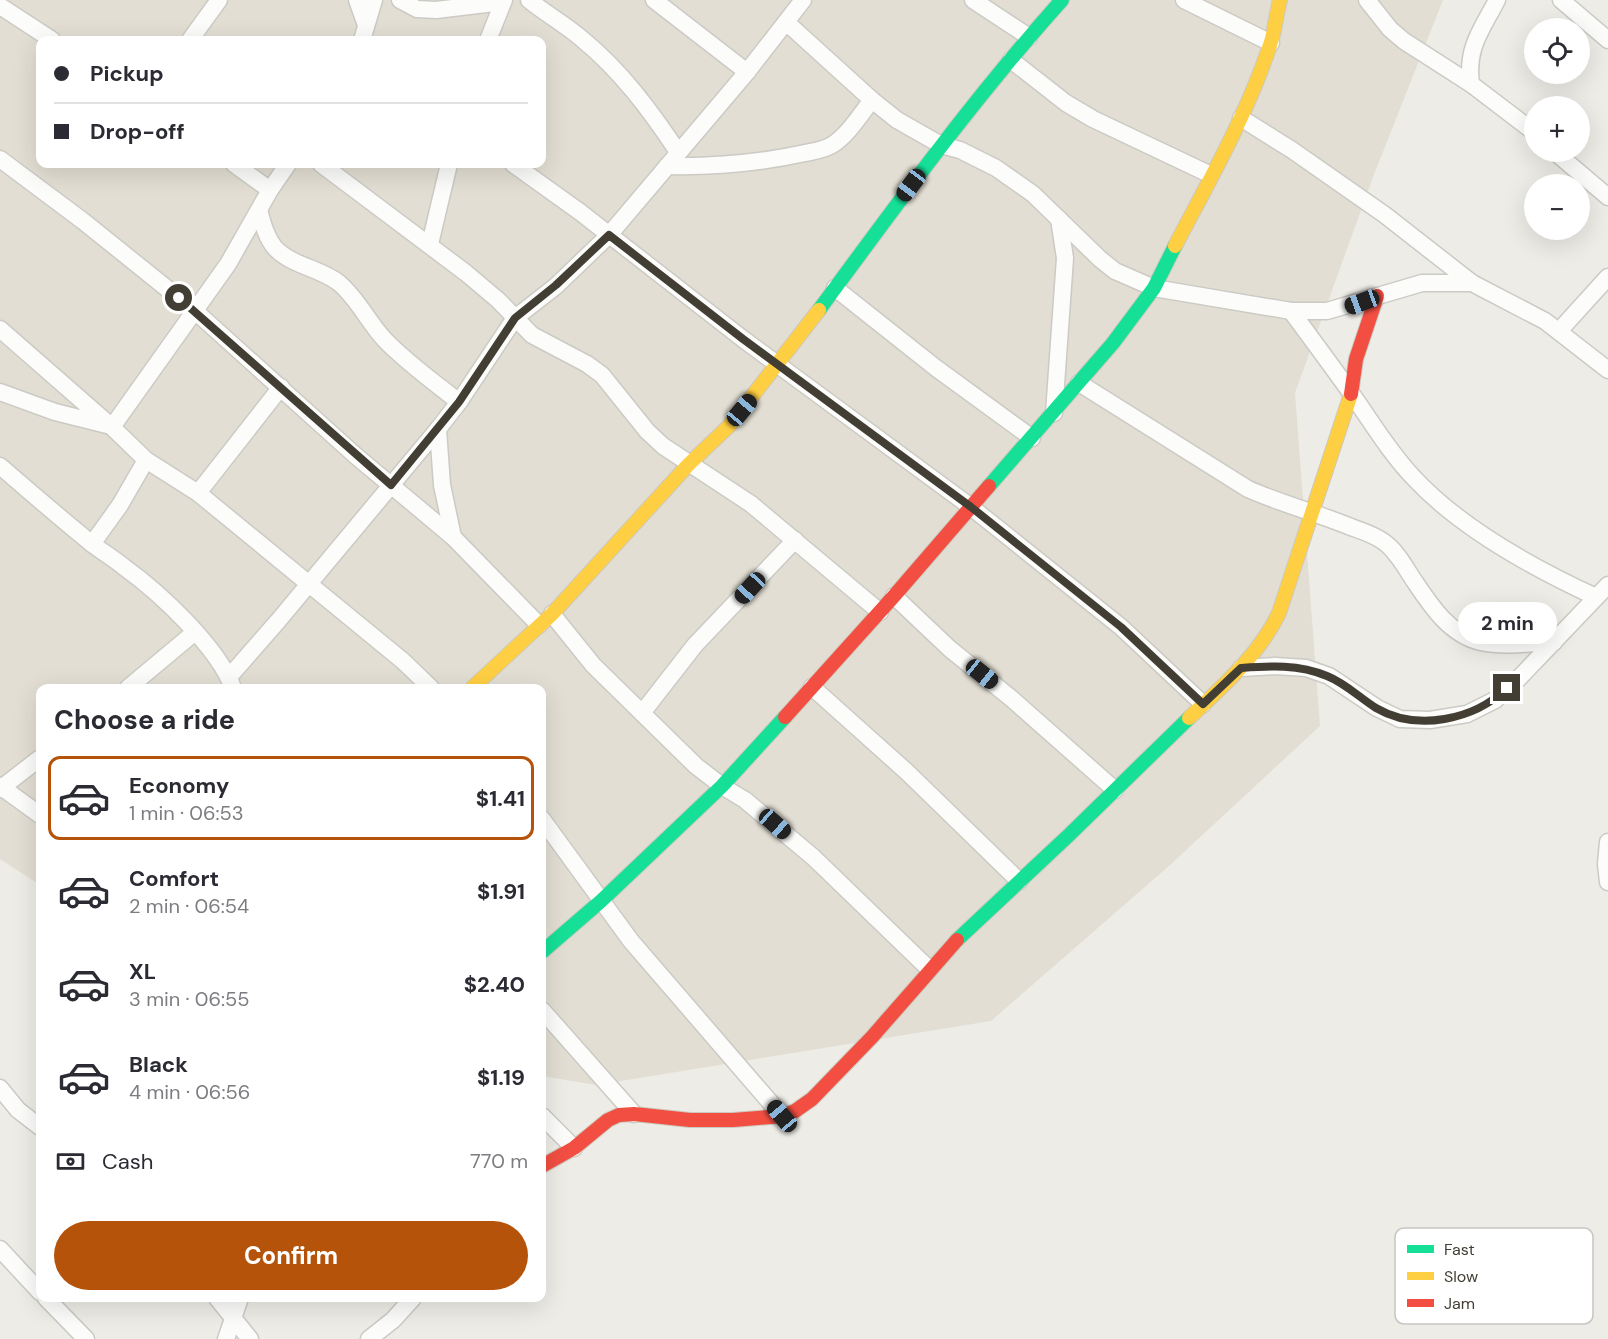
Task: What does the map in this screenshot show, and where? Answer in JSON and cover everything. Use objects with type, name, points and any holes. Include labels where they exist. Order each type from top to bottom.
[{"type":"street","points":[[193,36],[219,0]]},
{"type":"street","points":[[357,0],[364,33]]},
{"type":"street","points":[[364,33],[374,0]]},
{"type":"street","points":[[400,0],[417,9],[436,10],[504,1],[490,36]]},
{"type":"street","points":[[529,0],[604,58],[650,109],[678,152]]},
{"type":"street","points":[[654,0],[747,72]]},
{"type":"street","points":[[0,466],[92,544],[126,568],[161,598],[195,632],[231,683],[438,429],[459,402],[515,318],[556,285],[609,235],[747,72],[803,0]]},
{"type":"street","points":[[973,0],[1029,37]]},
{"type":"street","points":[[476,684],[546,619],[690,464],[729,426],[778,365],[941,145],[1062,0]]},
{"type":"street","points":[[1184,0],[1271,43]]},
{"type":"street","points":[[546,949],[601,901],[722,786],[880,612],[1113,343],[1154,288],[1241,118],[1260,76],[1271,43],[1274,20],[1281,0]]},
{"type":"street","points":[[1366,0],[1404,41],[1471,84],[1524,124]]},
{"type":"street","points":[[1471,84],[1470,55],[1497,0]]},
{"type":"street","points":[[1561,0],[1608,40]]},
{"type":"street","points":[[0,6],[46,36]]},
{"type":"street","points":[[786,22],[873,100],[913,130],[941,145],[960,150],[996,168],[1033,194],[1115,271],[1154,288],[1291,311],[1327,311],[1422,283],[1472,283]]},
{"type":"street","points":[[1011,60],[1057,96],[1093,119],[1211,175]]},
{"type":"street","points":[[667,166],[738,163],[782,158],[826,148],[839,139],[873,100]]},
{"type":"street","points":[[1241,118],[1292,150],[1394,222],[1472,283],[1533,314],[1559,331],[1608,370]]},
{"type":"street","points":[[0,159],[84,221],[195,311],[546,619],[696,766],[745,800],[813,857],[929,969]]},
{"type":"street","points":[[1567,162],[1607,194]]},
{"type":"street","points":[[240,168],[270,190]]},
{"type":"street","points":[[112,427],[228,264],[270,190],[285,168]]},
{"type":"street","points":[[326,168],[430,244],[498,300],[532,335],[587,364],[602,375],[646,431],[690,464],[741,497],[880,612]]},
{"type":"street","points":[[430,244],[448,168]]},
{"type":"street","points":[[518,168],[778,365],[971,507],[1121,627],[1203,704]]},
{"type":"street","points":[[260,210],[266,234],[276,249],[290,259],[340,284],[384,339],[405,359],[459,402]]},
{"type":"street","points":[[1054,412],[1065,258],[1059,218]]},
{"type":"street","points":[[1559,331],[1608,277]]},
{"type":"street","points":[[835,288],[936,368],[1032,438]]},
{"type":"street","points":[[546,1164],[574,1148],[609,1120],[619,1115],[634,1114],[690,1120],[733,1120],[782,1116],[795,1111],[812,1099],[872,1037],[929,969],[1241,668],[1272,628],[1351,393],[1356,358],[1377,296]]},
{"type":"street","points":[[1241,668],[1275,666],[1306,668],[1329,676],[1377,708],[1400,719],[1430,720],[1467,714],[1495,700],[1602,591],[1550,574],[1492,540],[1433,497],[1412,476],[1291,311]]},
{"type":"street","points":[[0,329],[112,427],[146,460],[198,493],[310,584],[427,684]]},
{"type":"street","points":[[1079,383],[1248,489],[1273,500],[1312,511],[1389,545],[1432,608],[1445,622],[1462,634],[1480,642],[1491,643],[1554,642]]},
{"type":"street","points":[[198,493],[281,387]]},
{"type":"street","points":[[0,392],[55,412],[112,427]]},
{"type":"street","points":[[438,429],[442,485],[453,537]]},
{"type":"street","points":[[92,544],[120,505],[146,460]]},
{"type":"street","points":[[642,713],[695,645],[795,540]]},
{"type":"street","points":[[894,596],[944,644],[1058,738],[1115,790]]},
{"type":"street","points":[[133,684],[195,632]]},
{"type":"street","points":[[812,687],[907,772],[1019,881]]},
{"type":"street","points":[[36,761],[1,787],[36,812]]},
{"type":"street","points":[[546,825],[631,941],[782,1116]]},
{"type":"street","points":[[1608,842],[1606,864],[1608,882]]},
{"type":"street","points":[[546,1015],[634,1114]]},
{"type":"street","points":[[0,1088],[18,1110],[36,1124]]},
{"type":"street","points":[[546,1120],[574,1148]]},
{"type":"street","points":[[0,1250],[36,1288]]},
{"type":"street","points":[[50,1302],[86,1339]]},
{"type":"street","points":[[220,1302],[250,1339]]},
{"type":"street","points":[[226,1339],[238,1302]]},
{"type":"street","points":[[369,1339],[393,1320],[409,1302]]},
{"type":"shaded area","points":[[0,0],[1443,0],[1373,177],[1295,393],[1320,726],[1170,865],[991,1021],[596,1085],[546,1077],[546,684],[36,684],[36,882],[0,859]]},
{"type":"traffic: fast","points":[[819,310],[967,113],[1062,0]]},
{"type":"traffic: fast","points":[[989,486],[1113,343],[1154,288],[1175,246]]},
{"type":"traffic: fast","points":[[546,949],[601,901],[722,786],[785,717]]},
{"type":"traffic: fast","points":[[957,940],[1189,718]]},
{"type":"traffic: slow","points":[[1175,246],[1227,147],[1250,97],[1272,40],[1280,0]]},
{"type":"traffic: slow","points":[[476,684],[552,614],[689,464],[729,426],[819,310]]},
{"type":"traffic: slow","points":[[1189,718],[1250,657],[1279,613],[1351,394]]},
{"type":"traffic: jam","points":[[1351,394],[1356,359],[1377,296]]},
{"type":"traffic: jam","points":[[785,717],[989,486]]},
{"type":"traffic: jam","points":[[546,1164],[574,1148],[608,1120],[619,1115],[634,1114],[690,1120],[733,1120],[782,1116],[795,1111],[812,1099],[872,1037],[957,940]]},
{"type":"route","points":[[179,298],[391,485],[459,402],[515,318],[522,310],[556,285],[609,235],[743,339],[971,507],[1121,627],[1203,704],[1241,668],[1275,666],[1306,668],[1329,676],[1377,708],[1400,719],[1430,720],[1467,714],[1495,700],[1507,688]]}]
